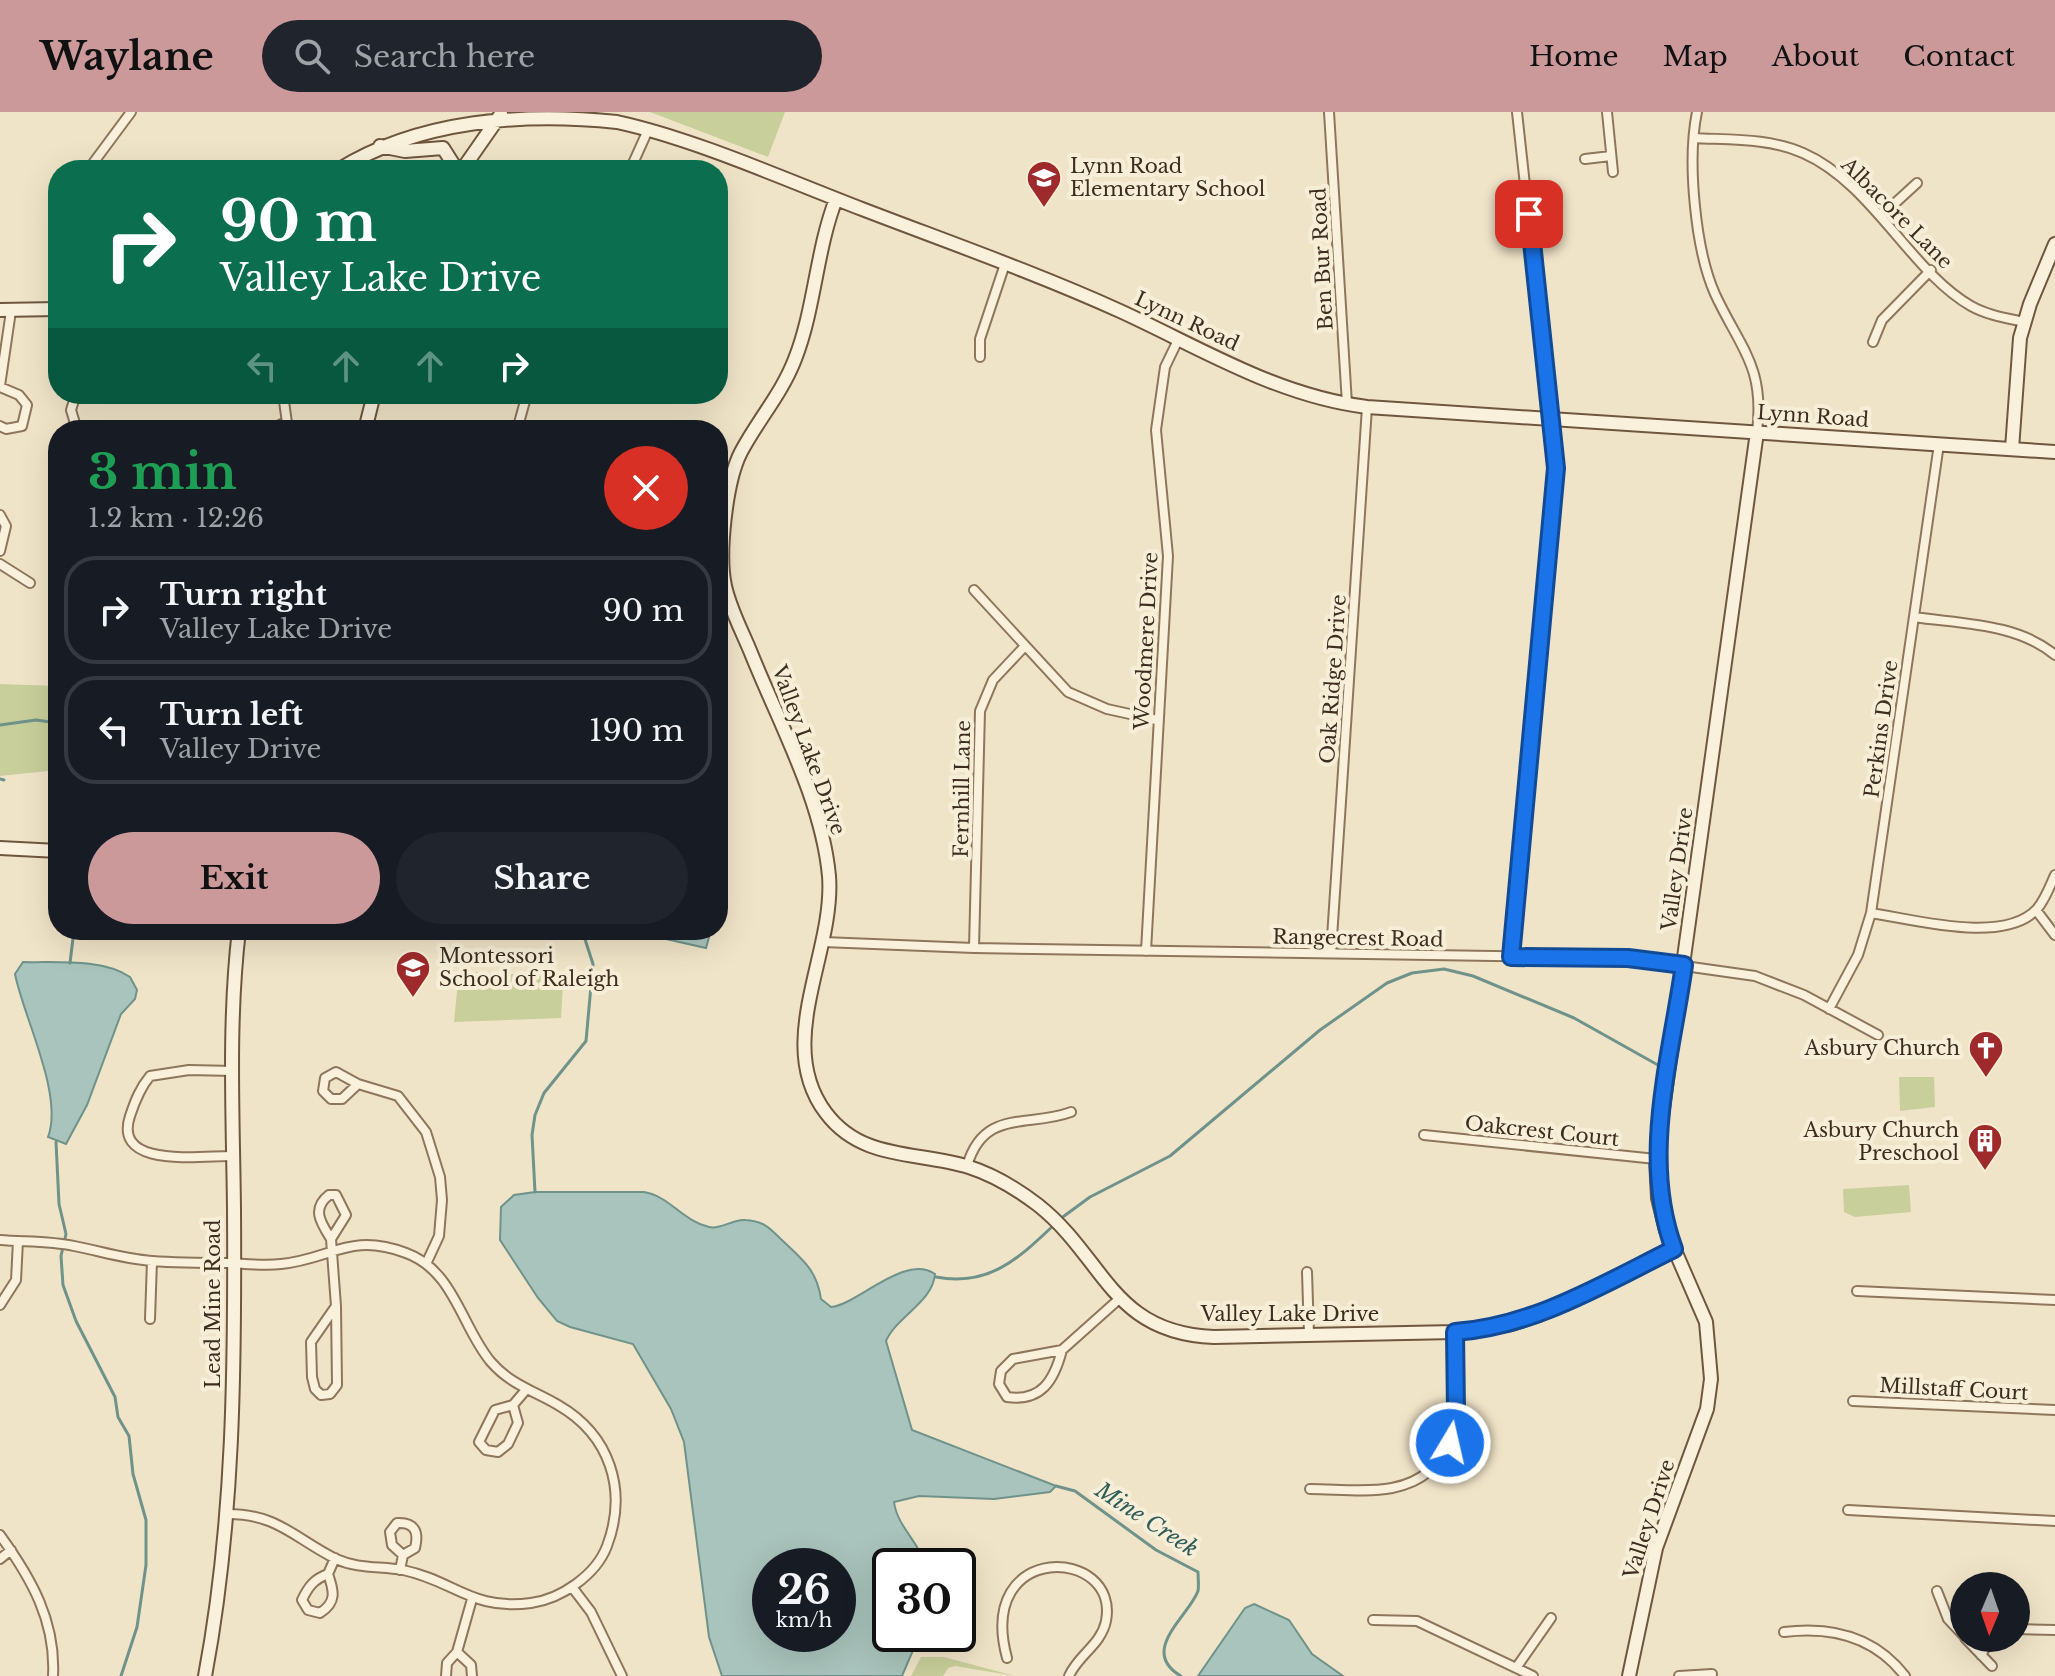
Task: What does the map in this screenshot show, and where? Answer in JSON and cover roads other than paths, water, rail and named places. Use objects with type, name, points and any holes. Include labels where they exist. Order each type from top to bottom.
[{"type":"street","points":[[95,160],[131,112]]},
{"type":"street","points":[[583,112],[600,119]]},
{"type":"street","name":"Ben Bur Road","points":[[1329,112],[1347,404]]},
{"type":"street","points":[[1511,957],[1555,476],[1517,112]]},
{"type":"street","points":[[1607,112],[1613,172]]},
{"type":"street","points":[[1697,112],[1694,138],[1701,243],[1715,294],[1748,354],[1758,384],[1757,432]]},
{"type":"street","points":[[468,160],[502,114]]},
{"type":"street","name":"Lynn Road","points":[[356,160],[380,146],[452,124],[502,114],[600,119],[648,130],[836,199],[1005,264],[1179,338],[1277,386],[1347,404],[2055,452]]},
{"type":"street","points":[[634,160],[648,130]]},
{"type":"street","name":"Albacore Lane","points":[[1694,138],[1767,143],[1800,151],[1840,176],[1969,305],[2024,322]]},
{"type":"street","points":[[380,146],[405,151],[443,148],[452,160]]},
{"type":"street","points":[[1585,159],[1611,156]]},
{"type":"street","points":[[1881,216],[1917,183]]},
{"type":"street","name":"Valley Lake Drive","points":[[728,510],[736,464],[795,359],[836,199]]},
{"type":"street","points":[[2012,449],[2024,322],[2055,244]]},
{"type":"street","points":[[980,357],[980,339],[1005,264]]},
{"type":"street","points":[[1873,342],[1882,320],[1931,270]]},
{"type":"street","points":[[0,426],[6,429],[22,426],[27,405],[19,395],[0,386],[6,311],[48,309]]},
{"type":"street","name":"Woodmere Drive","points":[[1146,951],[1168,556],[1156,430],[1165,367],[1179,338]]},
{"type":"street","name":"Oak Ridge Drive","points":[[1331,953],[1367,407]]},
{"type":"street","name":"Valley Drive","points":[[1629,1676],[1656,1548],[1707,1409],[1711,1379],[1706,1322],[1674,1249],[1658,1198],[1656,1159],[1757,432]]},
{"type":"street","name":"Perkins Drive","points":[[1829,1009],[1858,955],[1871,913],[1939,444]]},
{"type":"street","points":[[0,515],[6,526],[0,551]]},
{"type":"street","points":[[0,564],[30,583]]},
{"type":"street","name":"Valley Lake Drive","points":[[728,589],[734,614],[804,783],[821,835],[829,879],[823,942],[804,1033],[805,1063],[816,1098],[841,1129],[867,1146],[967,1166],[993,1176],[1050,1215],[1118,1300],[1147,1320],[1189,1334],[1455,1332],[1512,1324],[1539,1315],[1674,1249]]},
{"type":"street","points":[[974,590],[1068,692],[1107,709],[1157,720]]},
{"type":"street","points":[[1914,617],[2031,637],[2055,655]]},
{"type":"street","name":"Fernhill Lane","points":[[974,948],[980,711],[993,680],[1025,646]]},
{"type":"street","points":[[0,848],[48,850]]},
{"type":"street","points":[[1871,913],[1989,929],[2012,923],[2036,910],[2055,875]]},
{"type":"street","points":[[2036,910],[2055,935]]},
{"type":"street","name":"Lead Mine Road","points":[[205,1676],[228,1467],[234,1263],[234,970],[238,940]]},
{"type":"street","name":"Rangecrest Road","points":[[823,942],[974,948],[1628,958],[1757,977],[1878,1035]]},
{"type":"street","points":[[233,1156],[149,1154],[131,1140],[127,1125],[141,1087],[150,1076],[189,1070],[234,1071]]},
{"type":"street","points":[[358,1084],[398,1096],[426,1132],[440,1177],[442,1200],[439,1236],[426,1264]]},
{"type":"street","points":[[967,1166],[973,1149],[991,1129],[1010,1121],[1055,1118],[1071,1112]]},
{"type":"street","name":"Oakcrest Court","points":[[1424,1135],[1656,1159]]},
{"type":"street","points":[[331,1244],[346,1215],[336,1195],[329,1195],[320,1202],[317,1212],[331,1244],[336,1306],[337,1385],[330,1394],[321,1395],[315,1389],[312,1377],[311,1342],[336,1306]]},
{"type":"street","points":[[0,1240],[73,1246],[100,1255],[152,1261],[280,1265],[331,1244],[386,1247],[410,1254],[426,1264],[450,1290],[476,1341],[493,1364],[525,1391],[555,1403],[586,1423],[607,1453],[617,1488],[614,1527],[605,1551],[572,1587],[536,1602],[513,1605],[472,1599],[430,1578],[400,1570],[360,1566],[335,1558],[260,1515],[225,1514]]},
{"type":"street","points":[[0,1305],[16,1280],[18,1241]]},
{"type":"street","points":[[150,1319],[152,1261]]},
{"type":"street","points":[[1307,1272],[1309,1335]]},
{"type":"street","points":[[1857,1291],[2055,1300]]},
{"type":"street","points":[[1062,1350],[1013,1359],[1001,1371],[999,1384],[1007,1397],[1025,1400],[1040,1393],[1052,1380],[1062,1350],[1118,1300]]},
{"type":"street","points":[[1310,1489],[1392,1488],[1425,1473],[1437,1463],[1455,1428],[1455,1332]]},
{"type":"street","points":[[513,1405],[518,1423],[508,1444],[498,1452],[486,1450],[479,1442],[495,1410],[513,1405],[525,1391]]},
{"type":"street","name":"Millstaff Court","points":[[1853,1401],[2055,1410]]},
{"type":"street","points":[[1848,1510],[2055,1521]]},
{"type":"street","points":[[0,1535],[38,1595],[50,1635],[53,1676]]},
{"type":"street","points":[[0,1559],[11,1550]]},
{"type":"street","points":[[400,1570],[403,1555]]},
{"type":"street","points":[[328,1574],[334,1596],[331,1606],[320,1613],[308,1610],[302,1600],[306,1589],[328,1574],[335,1558]]},
{"type":"street","points":[[1007,1658],[1000,1627],[1008,1595],[1017,1582],[1045,1568],[1062,1566],[1077,1571],[1100,1588],[1108,1610],[1099,1639],[1069,1676]]},
{"type":"street","points":[[572,1587],[591,1612],[622,1676]]},
{"type":"street","points":[[1937,1591],[1950,1621]]},
{"type":"street","points":[[446,1676],[447,1663],[457,1652],[472,1599]]},
{"type":"street","points":[[1516,1668],[1551,1618]]},
{"type":"street","points":[[1373,1620],[1417,1621],[1533,1676]]},
{"type":"street","points":[[2030,1629],[2055,1630]]},
{"type":"street","points":[[1784,1632],[1827,1631],[1855,1637],[1893,1660],[1905,1676]]},
{"type":"street","points":[[993,1651],[1004,1648]]},
{"type":"street","points":[[457,1652],[471,1665],[472,1676]]},
{"type":"street","points":[[1978,1652],[1992,1666]]},
{"type":"street","points":[[1679,1676],[1712,1674]]},
{"type":"water","points":[[670,940],[708,940],[706,948]]},
{"type":"water","points":[[23,962],[106,967],[130,977],[137,990],[135,999],[121,1014],[87,1105],[66,1144],[48,1137],[52,1120],[47,1078],[15,974]]},
{"type":"water","points":[[535,1192],[644,1192],[661,1198],[691,1220],[709,1227],[740,1220],[758,1222],[772,1230],[804,1261],[813,1274],[821,1299],[831,1307],[910,1270],[923,1269],[935,1274],[928,1293],[886,1341],[912,1430],[1056,1486],[1050,1492],[994,1499],[919,1496],[894,1502],[899,1519],[917,1548],[872,1548],[872,1652],[912,1652],[902,1676],[722,1676],[709,1637],[684,1442],[671,1409],[633,1344],[557,1321],[500,1240],[501,1207],[514,1195]]},
{"type":"water","points":[[1254,1604],[1289,1620],[1312,1654],[1343,1676],[1198,1676],[1245,1608]]},
{"type":"waterway","name":"Mine Creek","points":[[0,725],[36,720],[48,722]]},
{"type":"waterway","points":[[0,779],[4,780]]},
{"type":"waterway","points":[[70,963],[73,940]]},
{"type":"waterway","name":"Mine Creek","points":[[535,1192],[532,1135],[535,1115],[544,1093],[586,1041],[593,964],[585,940]]},
{"type":"waterway","points":[[1060,1219],[1090,1197],[1170,1156],[1320,1030],[1387,983],[1412,973],[1444,969],[1473,976],[1574,1018],[1665,1069]]},
{"type":"waterway","points":[[56,1142],[59,1204],[66,1234],[61,1256],[63,1285],[76,1321],[115,1397],[118,1417],[129,1436],[133,1474],[146,1520],[146,1565],[137,1627],[121,1676]]},
{"type":"waterway","points":[[936,1277],[955,1279],[987,1274],[1015,1259],[1055,1224]]},
{"type":"waterway","name":"Mine Creek","points":[[1056,1486],[1075,1491],[1156,1550],[1198,1572],[1198,1591],[1165,1645],[1164,1656],[1169,1666],[1181,1676]]},
{"type":"place","name":"Lynn Road Elementary School","points":[[1044,209]]},
{"type":"place","name":"Montessori School of Raleigh","points":[[413,999]]},
{"type":"place","name":"Asbury Church","points":[[1986,1079]]},
{"type":"place","name":"Asbury Church Preschool","points":[[1985,1172]]}]
